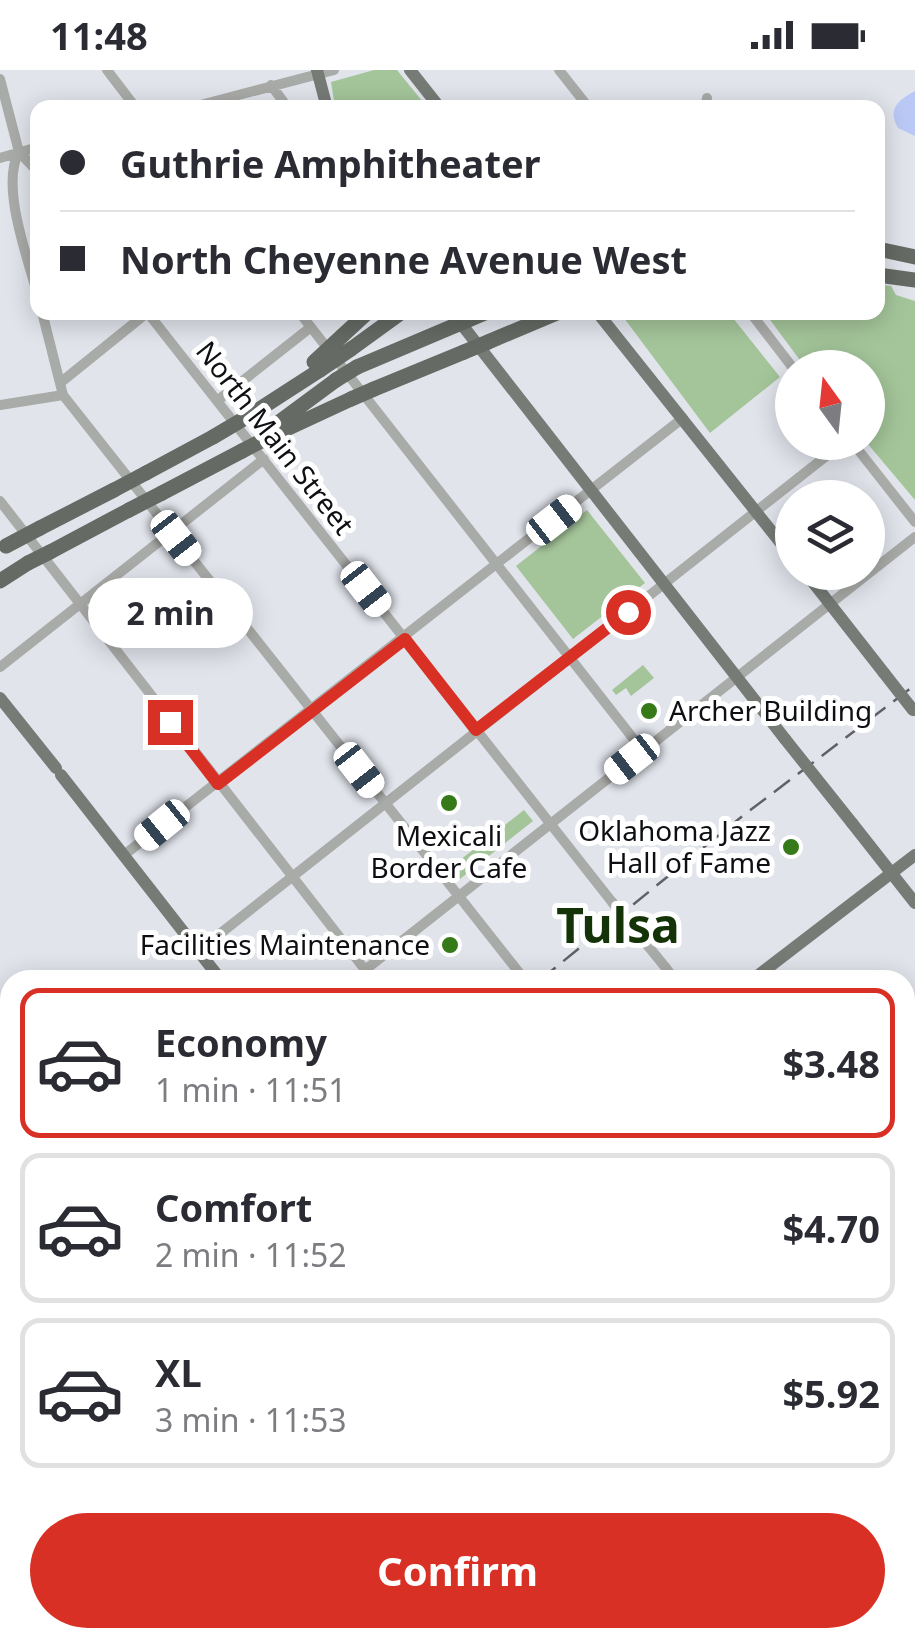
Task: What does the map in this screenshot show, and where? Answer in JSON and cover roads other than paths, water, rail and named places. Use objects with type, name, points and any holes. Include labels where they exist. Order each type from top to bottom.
[{"type":"highway","points":[[885,250],[915,256]]},
{"type":"highway","points":[[885,276],[915,280]]},
{"type":"highway","points":[[347,342],[362,320]]},
{"type":"highway","points":[[2,548],[213,437],[267,405],[347,342],[387,320]]},
{"type":"highway","points":[[0,579],[242,450],[336,380],[452,320]]},
{"type":"highway","points":[[265,436],[540,320]]},
{"type":"main road","points":[[410,70],[434,100]]},
{"type":"main road","points":[[317,72],[325,100]]},
{"type":"main road","points":[[458,320],[915,903]]},
{"type":"main road","points":[[604,320],[775,535]]},
{"type":"main road","points":[[819,590],[914,712]]},
{"type":"main road","points":[[0,698],[214,970]]},
{"type":"main road","points":[[765,970],[915,855]]},
{"type":"street","points":[[106,70],[130,100]]},
{"type":"street","points":[[219,100],[334,70]]},
{"type":"street","points":[[559,70],[583,100]]},
{"type":"street","points":[[0,79],[18,152],[30,164]]},
{"type":"street","points":[[271,86],[282,100]]},
{"type":"street","points":[[30,149],[0,159],[30,265]]},
{"type":"street","points":[[10,187],[11,166],[18,152]]},
{"type":"street","points":[[44,320],[61,389],[517,970]]},
{"type":"street","points":[[0,405],[61,389],[140,320]]},
{"type":"street","name":"North Main Street","points":[[153,320],[667,970]]},
{"type":"street","points":[[305,320],[644,751]]},
{"type":"street","points":[[756,320],[779,350]]},
{"type":"street","points":[[217,401],[310,327]]},
{"type":"street","points":[[124,856],[683,418]]},
{"type":"street","points":[[0,667],[264,459]]},
{"type":"street","points":[[198,951],[822,460]]},
{"type":"street","points":[[866,460],[915,522]]},
{"type":"street","points":[[0,501],[4,516],[365,970],[915,537]]},
{"type":"water","points":[[915,91],[915,136],[898,128],[894,110]]},
{"type":"railway","points":[[552,970],[740,818],[915,685]]},
{"type":"place","name":"Archer Building","points":[[649,711]]},
{"type":"place","name":"Mexicali Border Cafe","points":[[449,803]]},
{"type":"place","name":"Oklahoma Jazz Hall of Fame","points":[[791,847]]},
{"type":"place","name":"Facilities Maintenance","points":[[450,945]]},
{"type":"district","name":"Tulsa","points":[[618,926]]}]
